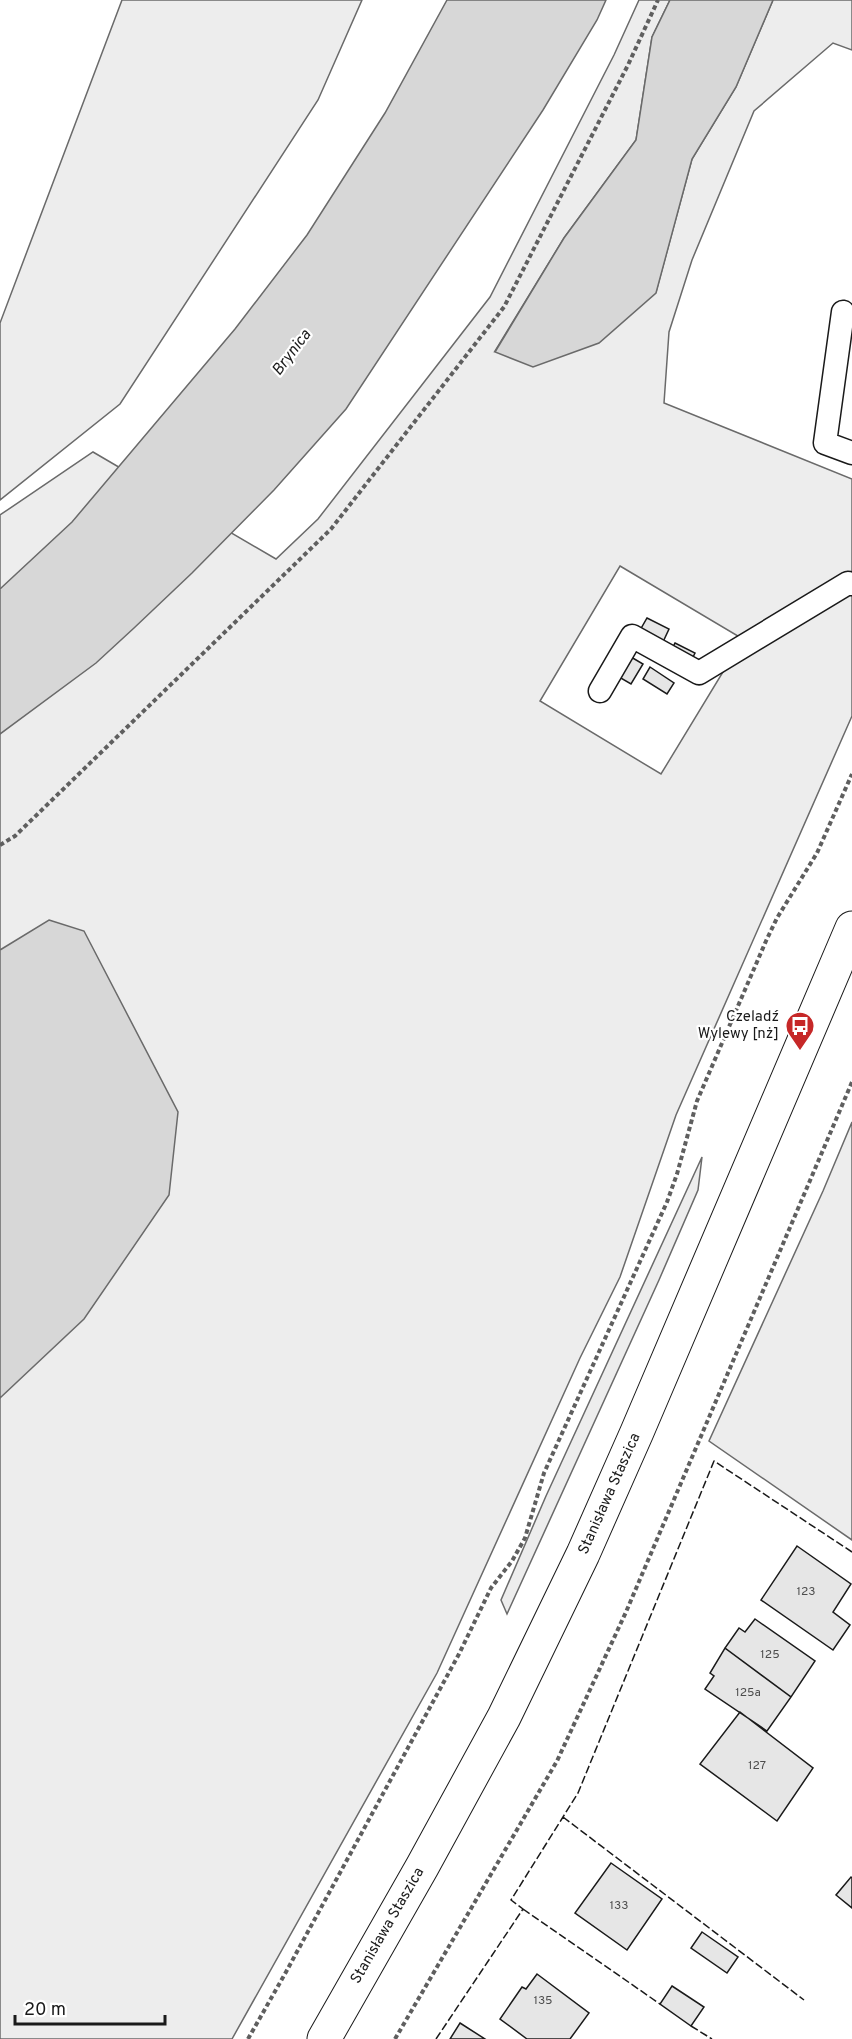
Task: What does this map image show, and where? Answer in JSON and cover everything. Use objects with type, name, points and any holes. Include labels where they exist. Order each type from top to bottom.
[{"type":"main road","name":"Stanisława Staszica","points":[[324,2039],[504,1717],[583,1554],[852,928]]},
{"type":"lane","points":[[843,312],[825,443],[852,453]]},
{"type":"lane","points":[[600,691],[632,636],[699,673],[848,584],[852,584]]},
{"type":"path","points":[[0,844],[15,836],[331,529],[360,492],[504,307],[628,65],[658,0]]},
{"type":"path","points":[[248,2039],[459,1654],[491,1588],[512,1562],[525,1538],[544,1473],[669,1195],[677,1174],[690,1120],[702,1088],[765,941],[818,853],[852,774]]},
{"type":"path","points":[[395,2039],[557,1761],[626,1612],[852,1082]]},
{"type":"shaded area","points":[[122,0],[362,0],[318,100],[120,404],[0,500],[0,323]]},
{"type":"shaded area","points":[[639,0],[670,0],[652,37],[636,140],[564,238],[495,351],[656,292],[692,159],[736,87],[773,0],[852,0],[852,50],[833,43],[754,111],[692,260],[669,332],[664,403],[852,479],[852,716],[676,1115],[620,1277],[580,1358],[437,1673],[232,2039],[0,2039],[0,515],[93,452],[276,559],[318,519],[490,297],[614,55]],"holes":[[[620,566],[743,639],[661,774],[540,701]]]},
{"type":"shaded area","points":[[852,1122],[852,1540],[709,1441]]},
{"type":"shaded area","points":[[702,1157],[698,1190],[507,1614],[501,1600],[546,1496]]},
{"type":"water","name":"Brynica","points":[[447,0],[606,0],[597,20],[543,110],[346,409],[274,490],[134,628],[96,663],[0,734],[0,589],[72,522],[235,329],[307,235],[385,113]]},
{"type":"water","points":[[670,0],[773,0],[736,87],[692,159],[656,293],[599,343],[533,367],[495,352],[564,238],[636,140],[652,37]]},
{"type":"water","points":[[49,920],[84,931],[178,1112],[169,1195],[84,1319],[0,1398],[0,950]]},
{"type":"building","points":[[647,618],[669,629],[662,644],[639,632]]},
{"type":"building","points":[[675,643],[695,653],[692,659],[672,649]]},
{"type":"building","points":[[631,657],[643,664],[631,684],[619,677]]},
{"type":"building","points":[[650,667],[674,683],[667,694],[643,679]]},
{"type":"building","points":[[797,1546],[851,1584],[833,1612],[850,1625],[833,1650],[761,1600]]},
{"type":"building","points":[[755,1619],[815,1661],[791,1697],[725,1648],[739,1628],[745,1632]]},
{"type":"building","points":[[725,1648],[791,1697],[767,1731],[705,1689],[714,1676],[710,1673]]},
{"type":"building","points":[[740,1712],[813,1768],[777,1821],[700,1764]]},
{"type":"building","points":[[611,1863],[662,1899],[627,1950],[575,1913]]},
{"type":"building","points":[[852,1878],[852,1908],[836,1895]]},
{"type":"building","points":[[702,1932],[738,1957],[727,1973],[691,1948]]},
{"type":"building","points":[[537,1974],[589,2013],[570,2039],[527,2039],[500,2019],[522,1987],[526,1989]]},
{"type":"building","points":[[672,1986],[704,2007],[691,2026],[660,2004]]},
{"type":"building","points":[[460,2023],[485,2039],[450,2039]]},
{"type":"fence","points":[[436,2039],[523,1909],[511,1900],[578,1793],[714,1461],[852,1552]]},
{"type":"fence","points":[[563,1817],[804,2000]]},
{"type":"fence","points":[[523,1909],[660,2004]]},
{"type":"fence","points":[[691,2026],[712,2039]]},
{"type":"place","name":"Czeladź Wylewy [nż]","points":[[800,1052]]}]
